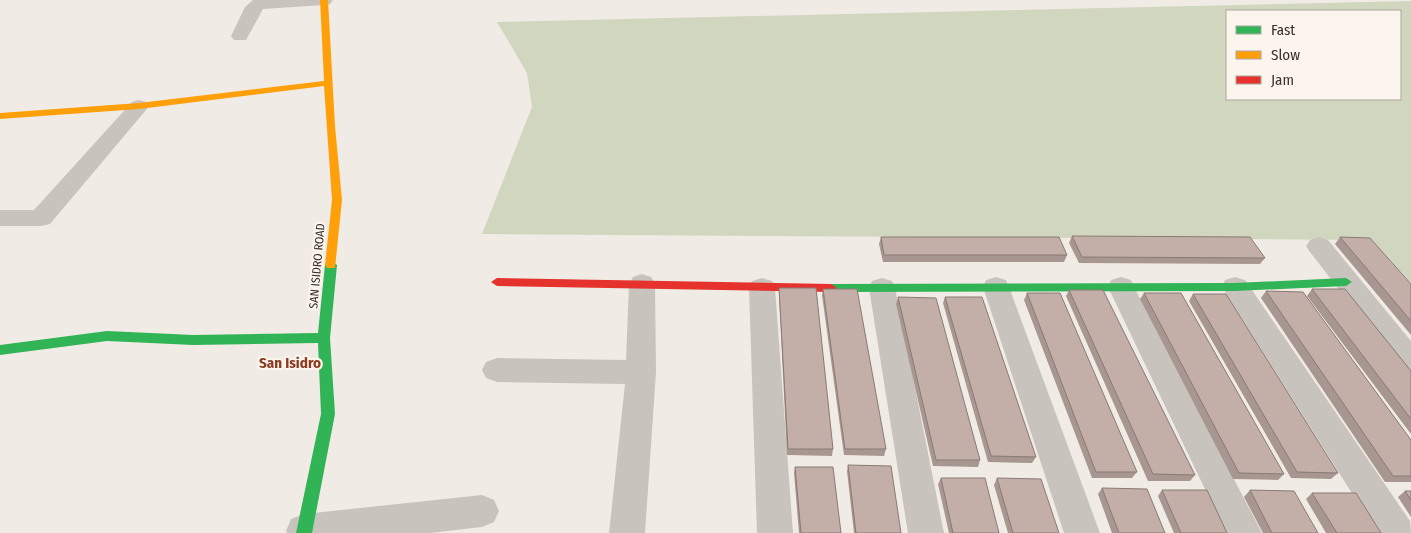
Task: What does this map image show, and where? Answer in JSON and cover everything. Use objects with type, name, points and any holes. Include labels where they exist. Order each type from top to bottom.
[{"type":"street","points":[[240,36],[254,7],[259,4],[324,0]]},
{"type":"street","name":"SAN ISIDRO ROAD","points":[[304,532],[328,414],[324,338],[337,200],[324,0]]},
{"type":"street","points":[[0,116],[139,106],[329,83]]},
{"type":"street","points":[[0,218],[41,218],[139,106]]},
{"type":"street","points":[[1319,246],[1411,362]]},
{"type":"street","points":[[497,282],[762,288],[882,288],[1235,287],[1346,282]]},
{"type":"street","points":[[627,533],[641,372],[642,284]]},
{"type":"street","points":[[996,287],[1082,533]]},
{"type":"street","points":[[1121,287],[1244,533]]},
{"type":"street","points":[[1235,287],[1397,533]]},
{"type":"street","points":[[762,288],[775,533]]},
{"type":"street","points":[[882,288],[926,533]]},
{"type":"street","points":[[0,350],[107,336],[193,340],[324,338]]},
{"type":"street","points":[[496,370],[641,372]]},
{"type":"street","points":[[304,532],[482,511]]},
{"type":"green space","points":[[1411,1],[1411,283],[1372,240],[482,234],[532,107],[527,73],[497,22]]},
{"type":"building","points":[[1072,236],[1250,237],[1265,258],[1082,257]]},
{"type":"building","points":[[881,237],[1059,237],[1067,255],[884,255]]},
{"type":"building","points":[[1340,237],[1370,238],[1411,284],[1411,321]]},
{"type":"building","points":[[779,288],[816,288],[833,449],[788,449]]},
{"type":"building","points":[[823,289],[857,289],[886,449],[845,449]]},
{"type":"building","points":[[1312,289],[1345,289],[1411,371],[1411,419]]},
{"type":"building","points":[[1069,290],[1103,290],[1195,475],[1153,474]]},
{"type":"building","points":[[1266,291],[1303,292],[1411,440],[1411,476],[1393,476]]},
{"type":"building","points":[[1027,293],[1060,293],[1137,472],[1096,472]]},
{"type":"building","points":[[1144,293],[1181,293],[1284,474],[1239,473]]},
{"type":"building","points":[[1193,294],[1226,294],[1338,473],[1297,472]]},
{"type":"building","points":[[898,297],[936,298],[980,460],[936,460]]},
{"type":"building","points":[[945,297],[982,297],[1036,457],[991,456]]},
{"type":"building","points":[[848,465],[891,466],[901,533],[856,533]]},
{"type":"building","points":[[795,467],[833,467],[841,533],[801,533]]},
{"type":"building","points":[[941,478],[985,478],[999,533],[953,533]]},
{"type":"building","points":[[997,478],[1041,479],[1059,533],[1013,533]]},
{"type":"building","points":[[1102,488],[1147,489],[1165,533],[1119,533]]},
{"type":"building","points":[[1162,490],[1207,490],[1227,533],[1181,533]]},
{"type":"building","points":[[1250,490],[1294,491],[1318,533],[1272,533]]},
{"type":"building","points":[[1405,491],[1411,491],[1411,500]]},
{"type":"building","points":[[1312,493],[1356,493],[1381,533],[1337,533]]},
{"type":"traffic: fast","points":[[304,533],[328,414],[324,338],[331,265]]},
{"type":"traffic: fast","points":[[831,288],[1235,287],[1346,282]]},
{"type":"traffic: fast","points":[[0,350],[107,336],[193,340],[324,338]]},
{"type":"traffic: slow","points":[[324,0],[330,126],[337,200],[331,265]]},
{"type":"traffic: slow","points":[[0,116],[139,106],[329,83]]},
{"type":"traffic: jam","points":[[497,282],[831,288]]},
{"type":"district","name":"San Isidro","points":[[290,363]]}]
